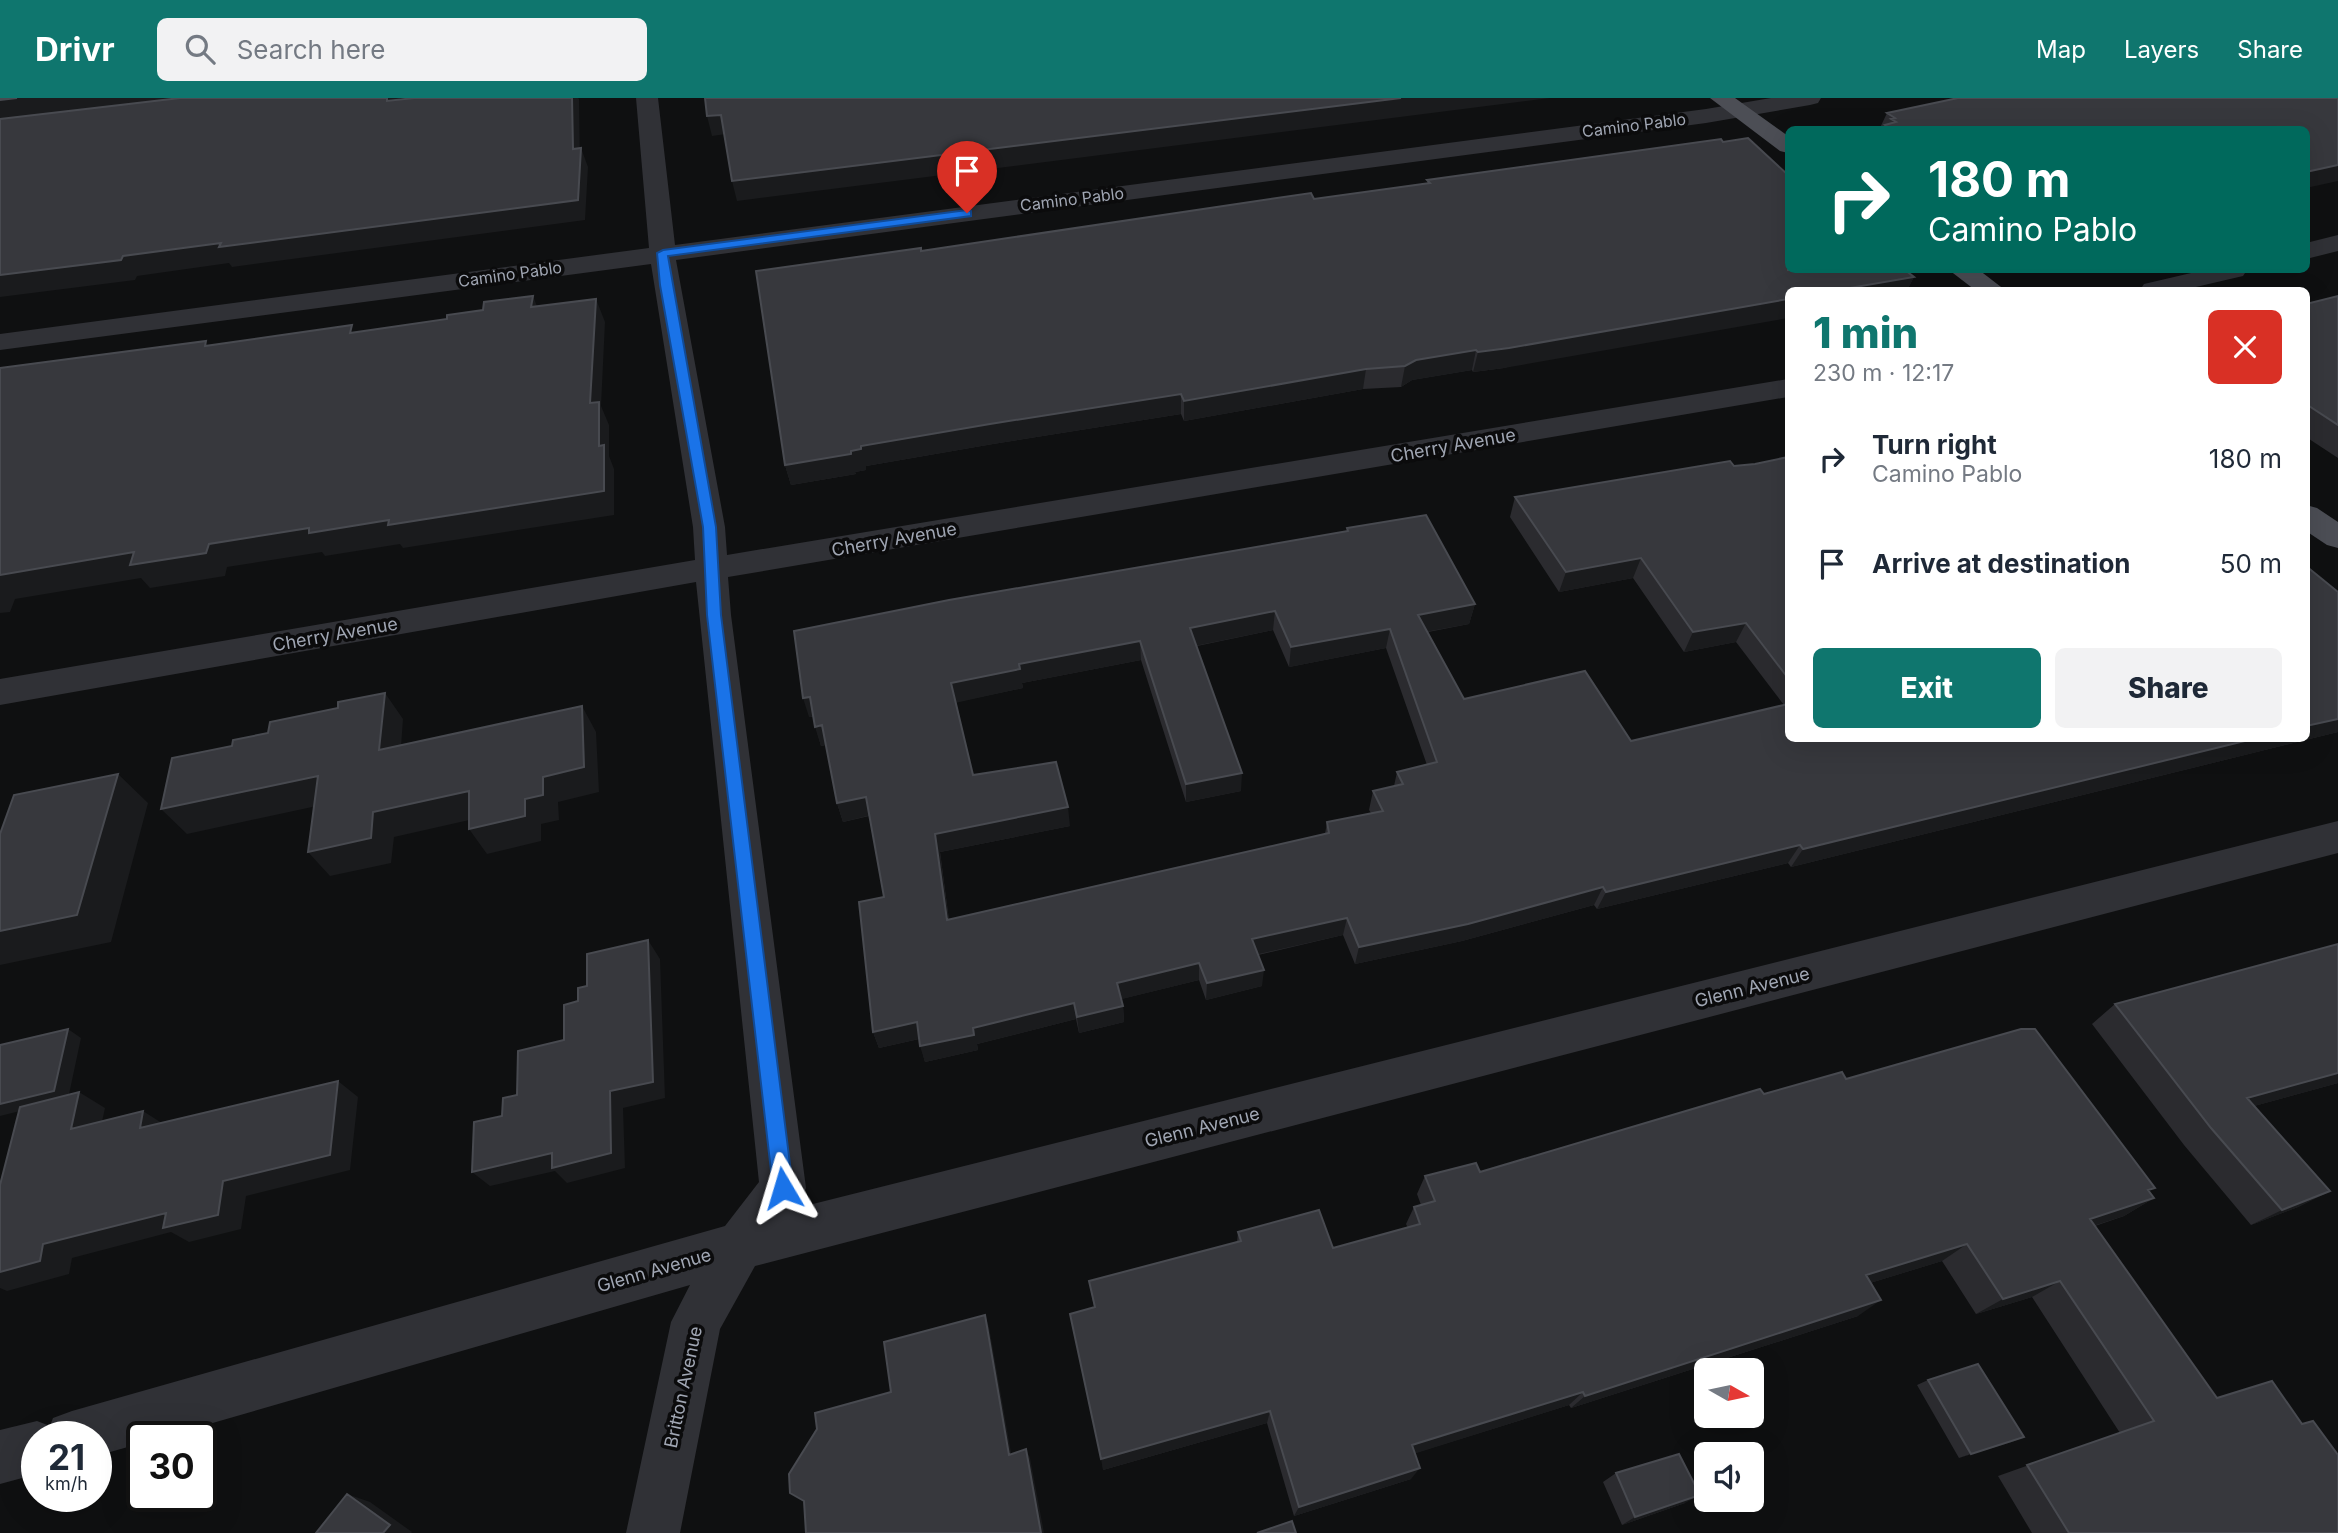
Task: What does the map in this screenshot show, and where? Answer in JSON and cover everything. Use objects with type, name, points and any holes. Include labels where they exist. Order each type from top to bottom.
[{"type":"main road","points":[[1730,104],[1785,144]]},
{"type":"main road","points":[[1966,273],[1988,287]]},
{"type":"main road","points":[[2310,518],[2338,537]]},
{"type":"street","name":"Britton Avenue","points":[[647,98],[666,285],[709,527],[716,628],[783,1188],[740,1245],[696,1322],[653,1533]]},
{"type":"street","name":"Camino Pablo","points":[[0,342],[663,253],[1730,104],[1810,98]]},
{"type":"street","points":[[2310,250],[2338,243]]},
{"type":"street","points":[[2164,287],[2222,273]]},
{"type":"street","name":"Cherry Avenue","points":[[0,692],[1785,389]]},
{"type":"street","name":"Glenn Avenue","points":[[112,1426],[740,1245],[2338,837]]},
{"type":"street","points":[[0,1457],[21,1451]]},
{"type":"building","points":[[180,98],[387,98],[387,101],[414,98],[572,98],[573,149],[581,148],[578,200],[219,247],[221,243],[123,256],[121,260],[0,275],[0,119]]},
{"type":"building","points":[[705,98],[1401,98],[732,181],[721,115],[707,116]]},
{"type":"building","points":[[1958,98],[2338,98],[2338,165],[2310,171],[2310,126],[1886,126],[1896,122],[1891,119],[1895,118],[1887,113]]},
{"type":"building","points":[[1748,138],[1785,172],[1785,273],[1909,273],[1914,277],[1856,287],[1785,287],[1785,300],[1509,348],[1478,352],[1476,350],[1416,360],[1405,366],[1366,369],[1184,401],[1181,394],[990,424],[861,446],[861,449],[851,451],[851,454],[785,465],[756,271],[921,248],[921,251],[1311,193],[1314,199],[1430,183],[1427,180],[1721,139],[1723,142]]},
{"type":"building","points":[[533,296],[531,307],[596,299],[590,403],[599,402],[599,446],[604,445],[604,491],[388,525],[389,520],[309,533],[309,528],[209,544],[206,553],[130,565],[134,552],[0,575],[0,368],[206,341],[205,346],[352,325],[350,333],[447,319],[447,315],[483,310],[484,302]]},
{"type":"building","points":[[2338,296],[2338,425],[2310,407],[2310,303]]},
{"type":"building","points":[[1785,458],[1785,674],[1746,623],[1693,632],[1641,558],[1566,572],[1515,497],[1730,461],[1734,466]]},
{"type":"building","points":[[1426,515],[1475,604],[1418,615],[1464,699],[1585,671],[1631,741],[1785,705],[1785,742],[2241,742],[1803,849],[1800,845],[1606,892],[1603,887],[1468,924],[1359,947],[1347,918],[1252,939],[1264,970],[1207,983],[1199,963],[1117,983],[1123,1006],[1077,1017],[1074,1003],[973,1028],[974,1035],[920,1046],[917,1022],[873,1032],[859,902],[884,897],[866,797],[837,803],[822,725],[815,727],[810,697],[803,698],[794,631],[949,600],[1348,531],[1347,528]],"holes":[[[1275,611],[1291,647],[1390,629],[1437,762],[1397,772],[1403,784],[1373,791],[1383,811],[1327,822],[1329,833],[947,920],[935,834],[1068,807],[1056,762],[973,775],[951,683],[1020,669],[1019,664],[1140,641],[1186,784],[1242,773],[1190,628]]]},
{"type":"building","points":[[2310,569],[2338,592],[2338,719],[2310,725]]},
{"type":"building","points":[[385,693],[379,750],[582,706],[584,767],[543,777],[543,795],[525,799],[525,816],[469,829],[469,791],[373,812],[371,838],[308,852],[318,776],[161,809],[172,758],[232,746],[233,740],[268,733],[270,722],[338,708],[338,702]]},
{"type":"building","points":[[118,774],[77,915],[0,931],[0,834],[14,795]]},
{"type":"building","points":[[648,940],[653,1082],[610,1091],[611,1153],[552,1168],[552,1153],[472,1172],[474,1122],[502,1116],[503,1098],[517,1095],[518,1051],[564,1040],[564,1005],[578,1001],[578,988],[587,986],[587,954]]},
{"type":"building","points":[[2338,944],[2338,1073],[2247,1098],[2330,1191],[2282,1210],[2211,1128],[2115,1004]]},
{"type":"building","points":[[68,1029],[54,1091],[0,1104],[0,1045]]},
{"type":"building","points":[[2021,1029],[2035,1029],[2155,1188],[2148,1190],[2154,1198],[2090,1219],[2217,1398],[2272,1381],[2302,1424],[2313,1421],[2338,1455],[2338,1533],[2069,1533],[2027,1465],[2154,1421],[2060,1281],[2003,1299],[1967,1244],[1866,1275],[1881,1300],[1702,1358],[1694,1358],[1694,1361],[1585,1396],[1583,1392],[1412,1445],[1420,1468],[1299,1507],[1270,1411],[1101,1459],[1070,1314],[1095,1307],[1089,1281],[1241,1241],[1238,1232],[1319,1210],[1333,1248],[1420,1224],[1414,1207],[1435,1201],[1425,1176],[1476,1163],[1480,1172],[1760,1089],[1764,1094],[1842,1072],[1846,1079]]},
{"type":"building","points":[[338,1081],[330,1155],[223,1181],[218,1215],[163,1228],[166,1213],[43,1244],[40,1261],[0,1272],[0,1185],[20,1107],[79,1092],[71,1129],[143,1111],[140,1128]]},
{"type":"building","points":[[985,1315],[1009,1455],[1026,1449],[1041,1533],[806,1533],[804,1501],[790,1493],[789,1474],[817,1429],[815,1413],[891,1392],[884,1342]]},
{"type":"building","points":[[1978,1364],[2024,1437],[1971,1454],[1928,1380]]},
{"type":"building","points":[[1679,1454],[1694,1483],[1694,1497],[1635,1517],[1616,1473]]},
{"type":"building","points":[[347,1494],[390,1525],[383,1533],[316,1533]]},
{"type":"building","points":[[1292,1521],[1296,1533],[1257,1533]]},
{"type":"route","points":[[783,1188],[714,615],[709,527],[666,285],[663,253],[967,213]]}]
